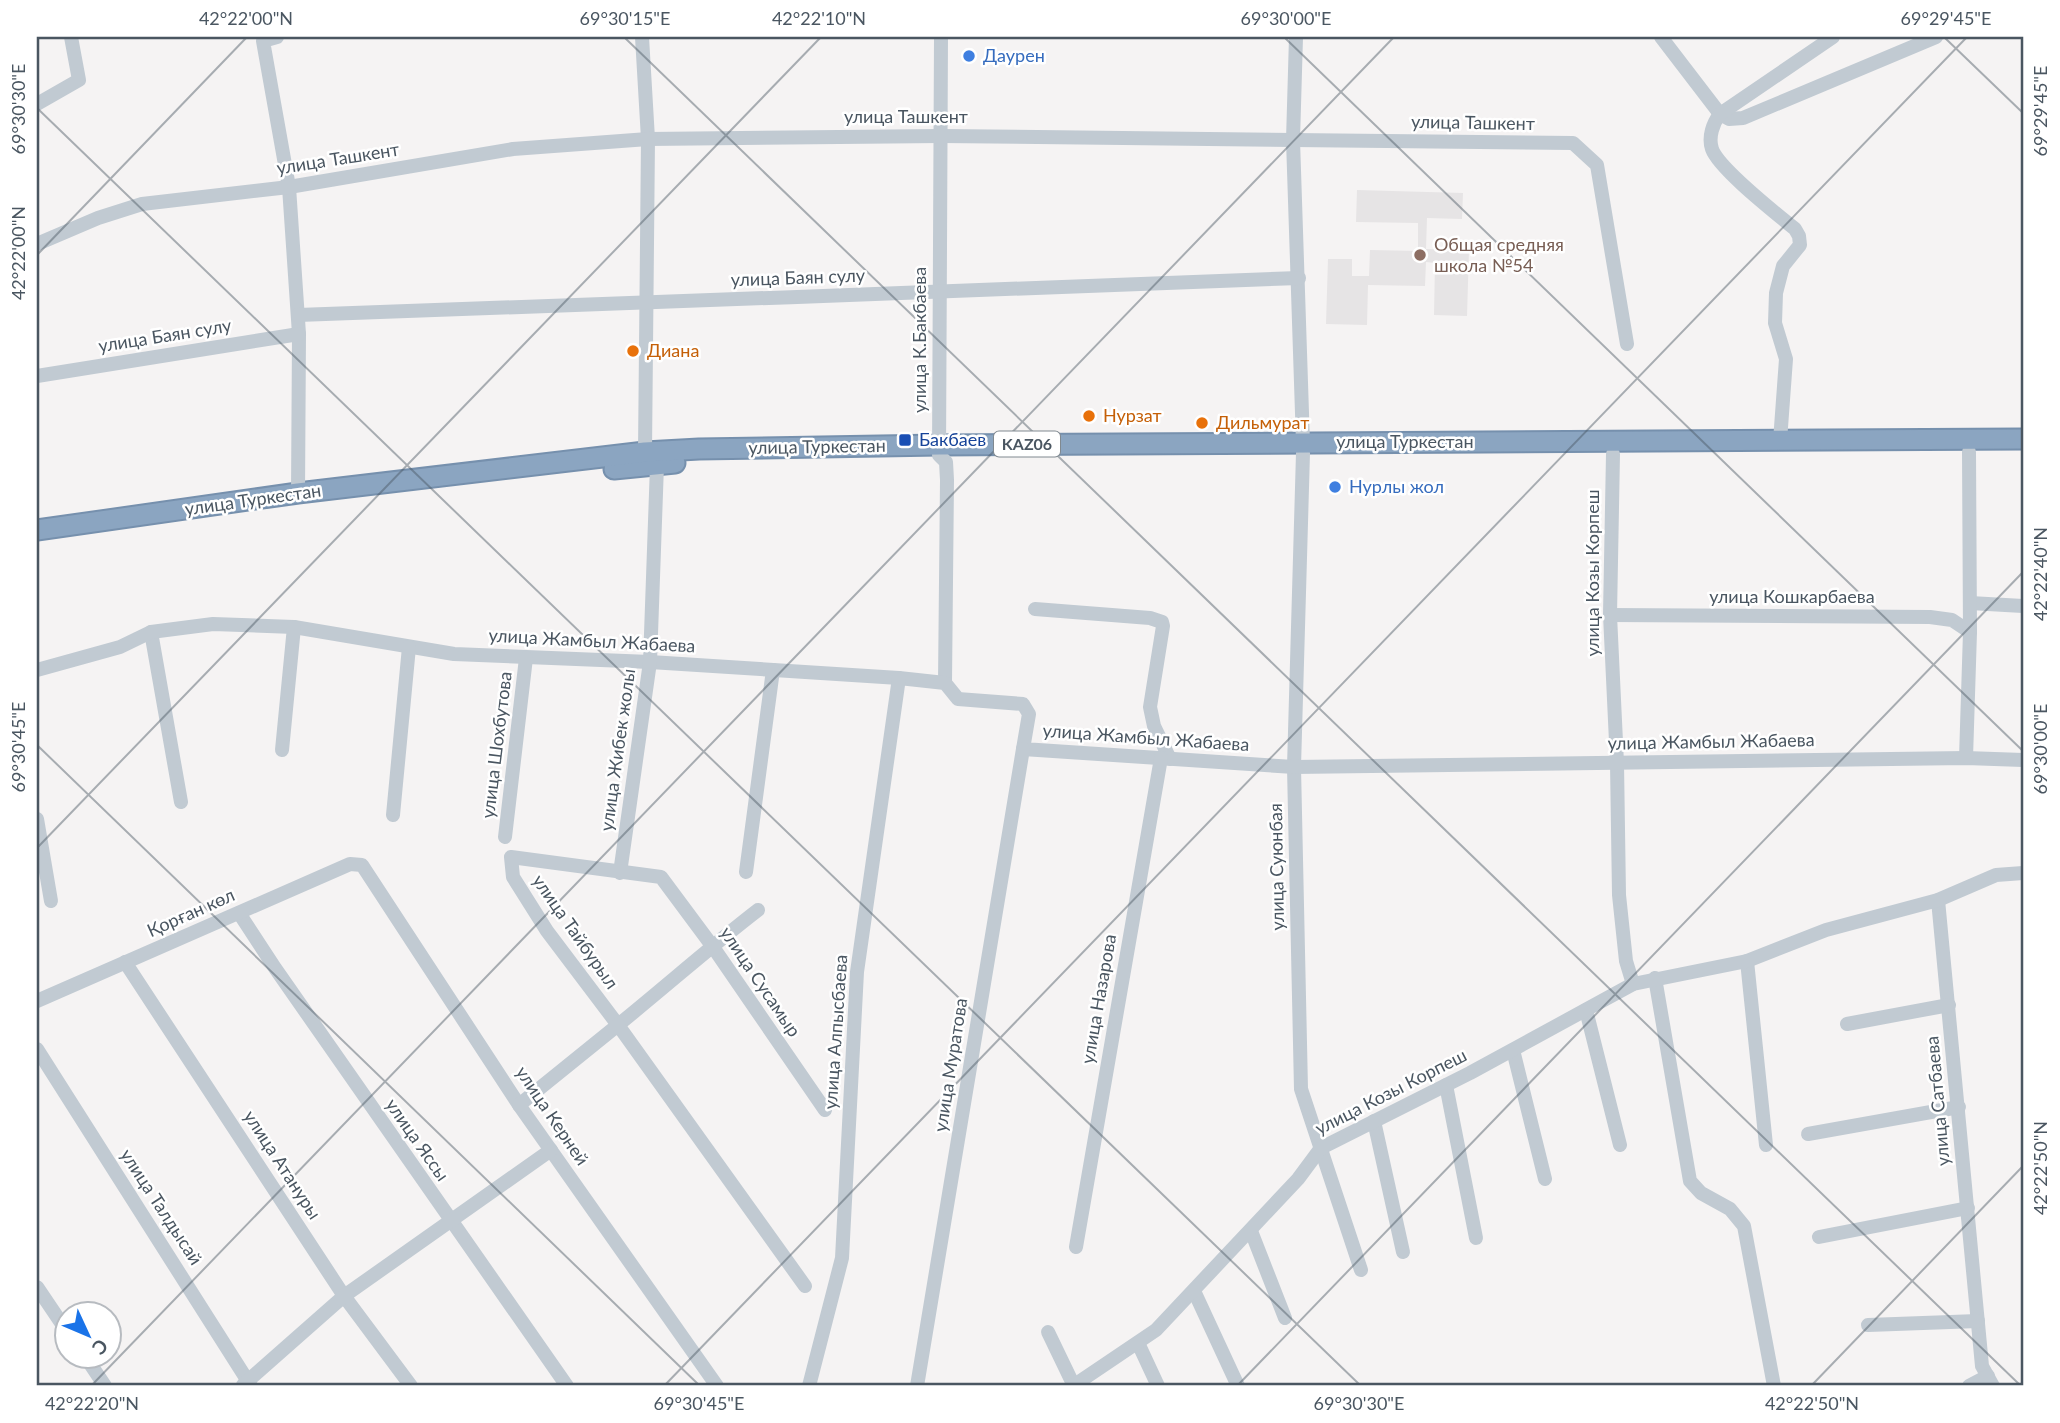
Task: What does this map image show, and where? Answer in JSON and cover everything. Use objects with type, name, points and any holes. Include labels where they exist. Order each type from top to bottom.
[{"type":"highway","name":"улица Туркестан","points":[[37,530],[298,493],[651,459],[939,450],[1780,441],[2016,445]]},
{"type":"highway","name":"улица Туркестан","points":[[1303,448],[1613,454],[1969,452],[2016,445]]},
{"type":"highway","name":"улица Туркестан","points":[[37,541],[299,503],[651,459]]},
{"type":"street","points":[[37,104],[79,80],[71,37]]},
{"type":"street","name":"улица Жибек жолы","points":[[620,873],[650,662],[648,139],[642,37]]},
{"type":"street","name":"улица К.Бакбаева","points":[[941,37],[939,450],[946,462],[947,480],[944,683]]},
{"type":"street","name":"улица Суюнбая","points":[[1296,37],[1293,139],[1303,448],[1294,768],[1301,1088],[1361,1270]]},
{"type":"street","points":[[1661,37],[1720,114],[1729,119],[1743,118],[1936,37]]},
{"type":"street","points":[[1780,441],[1786,359],[1775,323],[1776,293],[1783,266],[1800,245],[1799,236],[1795,229],[1754,195],[1717,157],[1712,148],[1713,124],[1720,114],[1833,37]]},
{"type":"street","points":[[270,39],[289,187],[298,315],[298,493]]},
{"type":"street","name":"улица Ташкент","points":[[37,244],[98,218],[142,204],[289,187],[513,149],[648,139],[941,136],[1573,143],[1597,164],[1627,344]]},
{"type":"street","name":"улица Баян сулу","points":[[298,315],[1299,278]]},
{"type":"street","name":"улица Баян сулу","points":[[37,376],[299,334]]},
{"type":"street","points":[[1966,758],[1970,632],[1969,452]]},
{"type":"street","name":"улица Козы Корпеш","points":[[1613,454],[1610,615],[1619,895],[1626,961],[1633,984]]},
{"type":"street","points":[[1970,603],[2023,606]]},
{"type":"street","points":[[1035,609],[1150,618],[1162,622],[1150,707],[1165,759]]},
{"type":"street","name":"улица Кошкарбаева","points":[[1610,615],[1930,617],[1952,620],[1970,632]]},
{"type":"street","name":"улица Жамбыл Жабаева","points":[[37,670],[120,647],[151,632],[214,624],[294,628],[454,654],[650,662],[944,683],[958,699],[1023,704],[1028,714],[1023,749],[1294,768],[1966,758],[2023,760]]},
{"type":"street","points":[[282,750],[294,628]]},
{"type":"street","points":[[151,632],[181,802]]},
{"type":"street","points":[[393,815],[409,647]]},
{"type":"street","name":"улица Шохбутова","points":[[505,836],[526,658]]},
{"type":"street","points":[[746,872],[773,670]]},
{"type":"street","name":"улица Алпысбаева","points":[[809,1386],[842,1258],[857,972],[899,678]]},
{"type":"street","name":"улица Муратова","points":[[917,1386],[1023,749]]},
{"type":"street","name":"улица Назарова","points":[[1076,1247],[1165,759]]},
{"type":"street","points":[[37,819],[51,901]]},
{"type":"street","name":"улица Тайбурыл","points":[[620,873],[511,857],[513,877],[547,931],[618,1025],[805,1286]]},
{"type":"street","name":"Қорған көл","points":[[37,1002],[350,864],[362,865]]},
{"type":"street","name":"улица Керней","points":[[362,865],[519,1105],[717,1386]]},
{"type":"street","name":"улица Сусамыр","points":[[620,873],[661,877],[713,947],[825,1110]]},
{"type":"street","points":[[1938,900],[1996,875],[2023,873]]},
{"type":"street","name":"улица Козы Корпеш","points":[[1079,1385],[1156,1330],[1251,1231],[1298,1179],[1321,1148],[1513,1050],[1633,984],[1747,961],[1826,930],[1938,900]]},
{"type":"street","name":"улица Сатбаева","points":[[1938,900],[1982,1366],[1990,1381]]},
{"type":"street","points":[[519,1105],[758,910]]},
{"type":"street","name":"улица Яссы","points":[[239,913],[568,1386]]},
{"type":"street","points":[[1747,961],[1766,1144]]},
{"type":"street","name":"улица Атануры","points":[[125,962],[344,1296],[411,1386]]},
{"type":"street","points":[[1655,978],[1690,1181],[1701,1193],[1730,1209],[1744,1226],[1774,1386]]},
{"type":"street","points":[[1847,1024],[1949,1004]]},
{"type":"street","points":[[1586,1010],[1620,1145]]},
{"type":"street","name":"улица Талдысай","points":[[37,1049],[247,1384]]},
{"type":"street","points":[[1513,1050],[1545,1179]]},
{"type":"street","points":[[1446,1085],[1476,1238]]},
{"type":"street","points":[[1808,1134],[1958,1107]]},
{"type":"street","points":[[1374,1121],[1403,1252]]},
{"type":"street","points":[[247,1384],[344,1296],[551,1150]]},
{"type":"street","points":[[1819,1237],[1968,1208]]},
{"type":"street","points":[[1251,1231],[1285,1318]]},
{"type":"street","points":[[37,1287],[52,1309]]},
{"type":"street","points":[[1194,1290],[1238,1386]]},
{"type":"street","points":[[1868,1325],[1978,1321]]},
{"type":"street","points":[[1048,1332],[1079,1385]]},
{"type":"street","points":[[1138,1342],[1158,1386]]},
{"type":"street","points":[[94,1370],[105,1386]]},
{"type":"street","points":[[1969,1386],[1990,1381]]},
{"type":"shaded area","name":"Общая средняя школа №54","points":[[1357,190],[1463,193],[1462,219],[1427,218],[1426,249],[1469,250],[1467,316],[1434,315],[1435,263],[1426,262],[1425,286],[1368,285],[1367,325],[1326,324],[1328,259],[1352,259],[1352,276],[1369,276],[1370,250],[1418,251],[1418,223],[1356,222]]},
{"type":"place","name":"Даурен","points":[[969,56]]},
{"type":"place","name":"Общая средняя школа №54","points":[[1420,255]]},
{"type":"place","name":"Диана","points":[[633,351]]},
{"type":"place","name":"Нурзат","points":[[1089,416]]},
{"type":"place","name":"Дильмурат","points":[[1202,423]]},
{"type":"place","name":"Бакбаев","points":[[905,440]]},
{"type":"place","name":"Нурлы жол","points":[[1335,487]]}]
